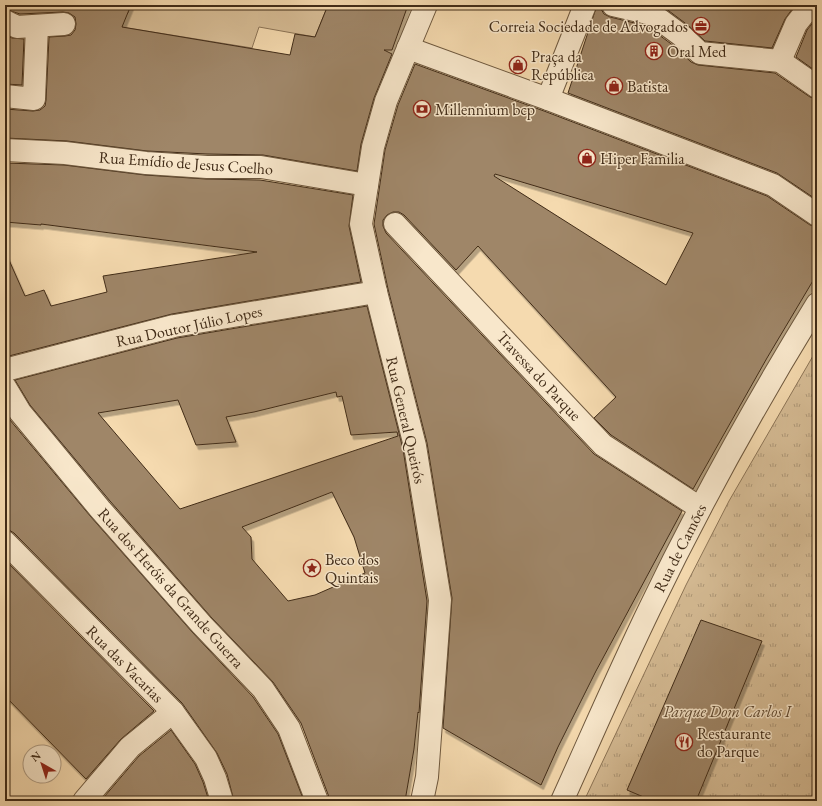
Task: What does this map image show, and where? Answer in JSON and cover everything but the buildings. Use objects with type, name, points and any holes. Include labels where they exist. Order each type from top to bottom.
[{"type":"street","points":[[426,5],[408,48],[548,99],[772,185],[817,215]]},
{"type":"street","points":[[548,99],[585,5]]},
{"type":"street","points":[[613,5],[652,14],[682,36],[700,53],[780,61],[817,87]]},
{"type":"street","points":[[780,61],[796,24],[811,5]]},
{"type":"street","points":[[5,21],[17,27],[64,24]]},
{"type":"street","points":[[5,96],[34,99],[37,26]]},
{"type":"street","name":"Rua General Queirós","points":[[408,48],[384,108],[372,147],[361,224],[376,292],[415,446],[440,600],[426,777],[422,801]]},
{"type":"street","name":"Rua Emídio de Jesus Coelho","points":[[5,150],[65,153],[146,163],[207,167],[261,167],[367,185]]},
{"type":"street","name":"Travessa do Parque","points":[[395,224],[604,445],[700,508]]},
{"type":"street","name":"Rua Doutor Júlio Lopes","points":[[5,370],[174,326],[376,292]]},
{"type":"street","name":"Rua de Camões","points":[[562,801],[649,609],[700,508],[738,437],[817,304]]},
{"type":"street","name":"Rua dos Heróis da Grande Guerra","points":[[5,387],[20,412],[100,509],[202,625],[263,689],[289,728],[317,801]]},
{"type":"street","name":"Rua das Vacarias","points":[[5,542],[173,712],[206,758],[215,778],[222,801]]},
{"type":"street","points":[[84,801],[130,747],[173,712]]},
{"type":"green space","points":[[131,5],[328,5],[315,37],[259,27],[252,48],[84,21],[87,9],[128,13]]},
{"type":"green space","name":"Parque Dom Carlos I","points":[[817,349],[817,801],[584,801],[686,585],[729,501]]},
{"type":"place","name":"Correia Sociedade de Advogados","points":[[701,26]]},
{"type":"place","name":"Oral Med","points":[[654,51]]},
{"type":"place","name":"Praça da República","points":[[518,65]]},
{"type":"place","name":"Batista","points":[[614,86]]},
{"type":"place","name":"Millennium bcp","points":[[422,109]]},
{"type":"place","name":"Hiper Familia","points":[[587,158]]},
{"type":"place","name":"Beco dos Quintais","points":[[312,568]]},
{"type":"place","name":"Restaurante do Parque","points":[[684,742]]}]
